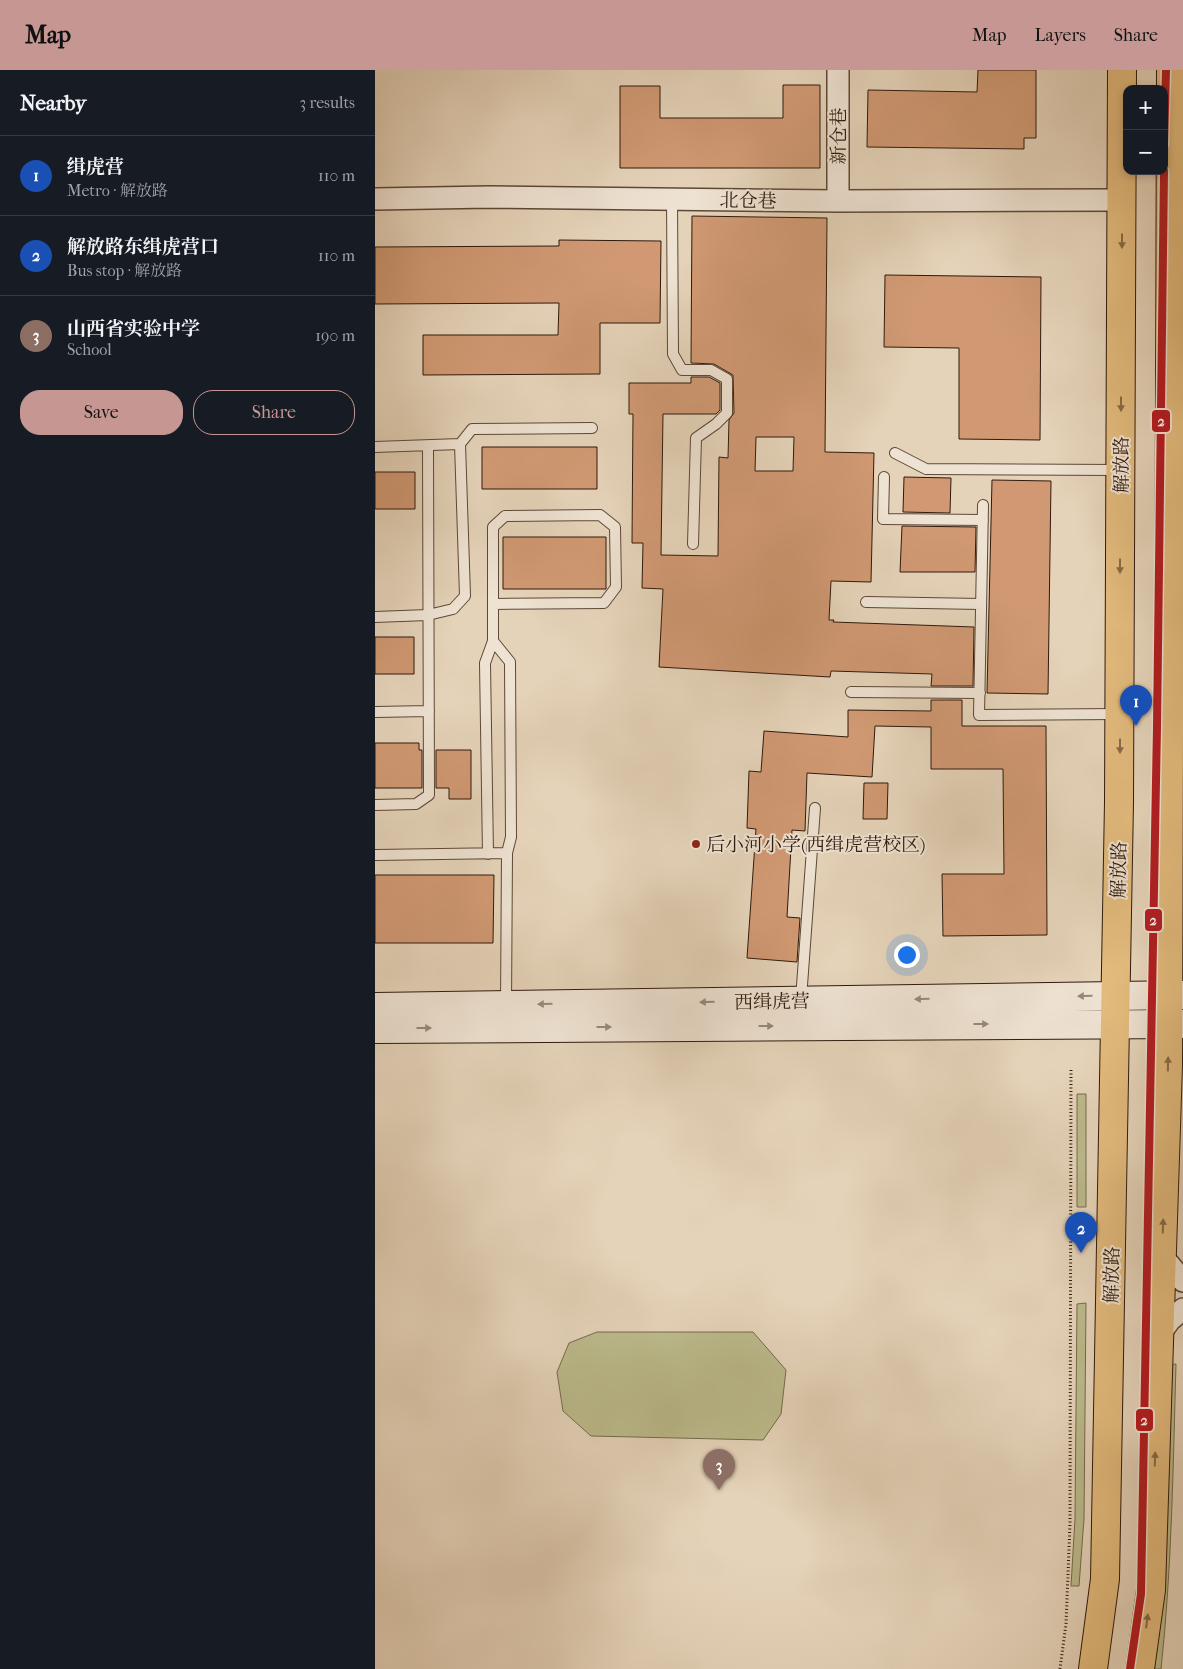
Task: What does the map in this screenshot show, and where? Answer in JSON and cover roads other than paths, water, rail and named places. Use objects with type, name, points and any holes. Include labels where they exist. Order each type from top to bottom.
[{"type":"main road","name":"解放路","points":[[1093,1669],[1105,1579],[1116,1024],[1120,714],[1122,70]]},
{"type":"main road","points":[[1141,1669],[1151,1590],[1162,1256],[1176,995],[1176,199],[1171,70]]},
{"type":"main road","name":"西缉虎营","points":[[375,1007],[1176,995]]},
{"type":"main road","name":"西缉虎营","points":[[375,1029],[1175,1024]]},
{"type":"street","name":"新仓巷","points":[[838,201],[839,70]]},
{"type":"street","name":"北仓巷","points":[[375,199],[489,197],[838,201],[1122,200]]},
{"type":"street","points":[[1162,1256],[1183,1281]]},
{"type":"street","points":[[1159,1335],[1169,1320],[1183,1309]]},
{"type":"lane","points":[[672,199],[673,354],[683,370],[711,370],[727,379],[727,413],[716,424],[696,438],[693,544]]},
{"type":"lane","points":[[375,617],[428,615],[453,609],[465,596],[460,444],[471,429],[592,428]]},
{"type":"lane","points":[[375,447],[460,444]]},
{"type":"lane","points":[[375,805],[416,804],[429,795],[427,446]]},
{"type":"lane","points":[[895,453],[926,469],[1121,470]]},
{"type":"lane","points":[[884,477],[883,519],[983,520]]},
{"type":"lane","points":[[983,505],[979,716],[1120,714]]},
{"type":"lane","points":[[488,854],[485,663],[493,641],[493,604],[493,527],[505,516],[600,515],[615,527],[616,587],[604,603],[493,604]]},
{"type":"lane","points":[[866,602],[981,604]]},
{"type":"lane","points":[[493,641],[510,662],[511,837],[507,854],[506,1005]]},
{"type":"lane","points":[[851,692],[980,694]]},
{"type":"lane","points":[[375,712],[429,711]]},
{"type":"lane","points":[[801,1000],[815,808]]},
{"type":"lane","points":[[375,855],[507,854]]},
{"type":"place","name":"缉虎营","points":[[1136,726]]},
{"type":"place","name":"后小河小学(西缉虎营校区)","points":[[696,844]]},
{"type":"place","name":"解放路东缉虎营口","points":[[1081,1253]]},
{"type":"place","name":"山西省实验中学","points":[[719,1490]]}]
